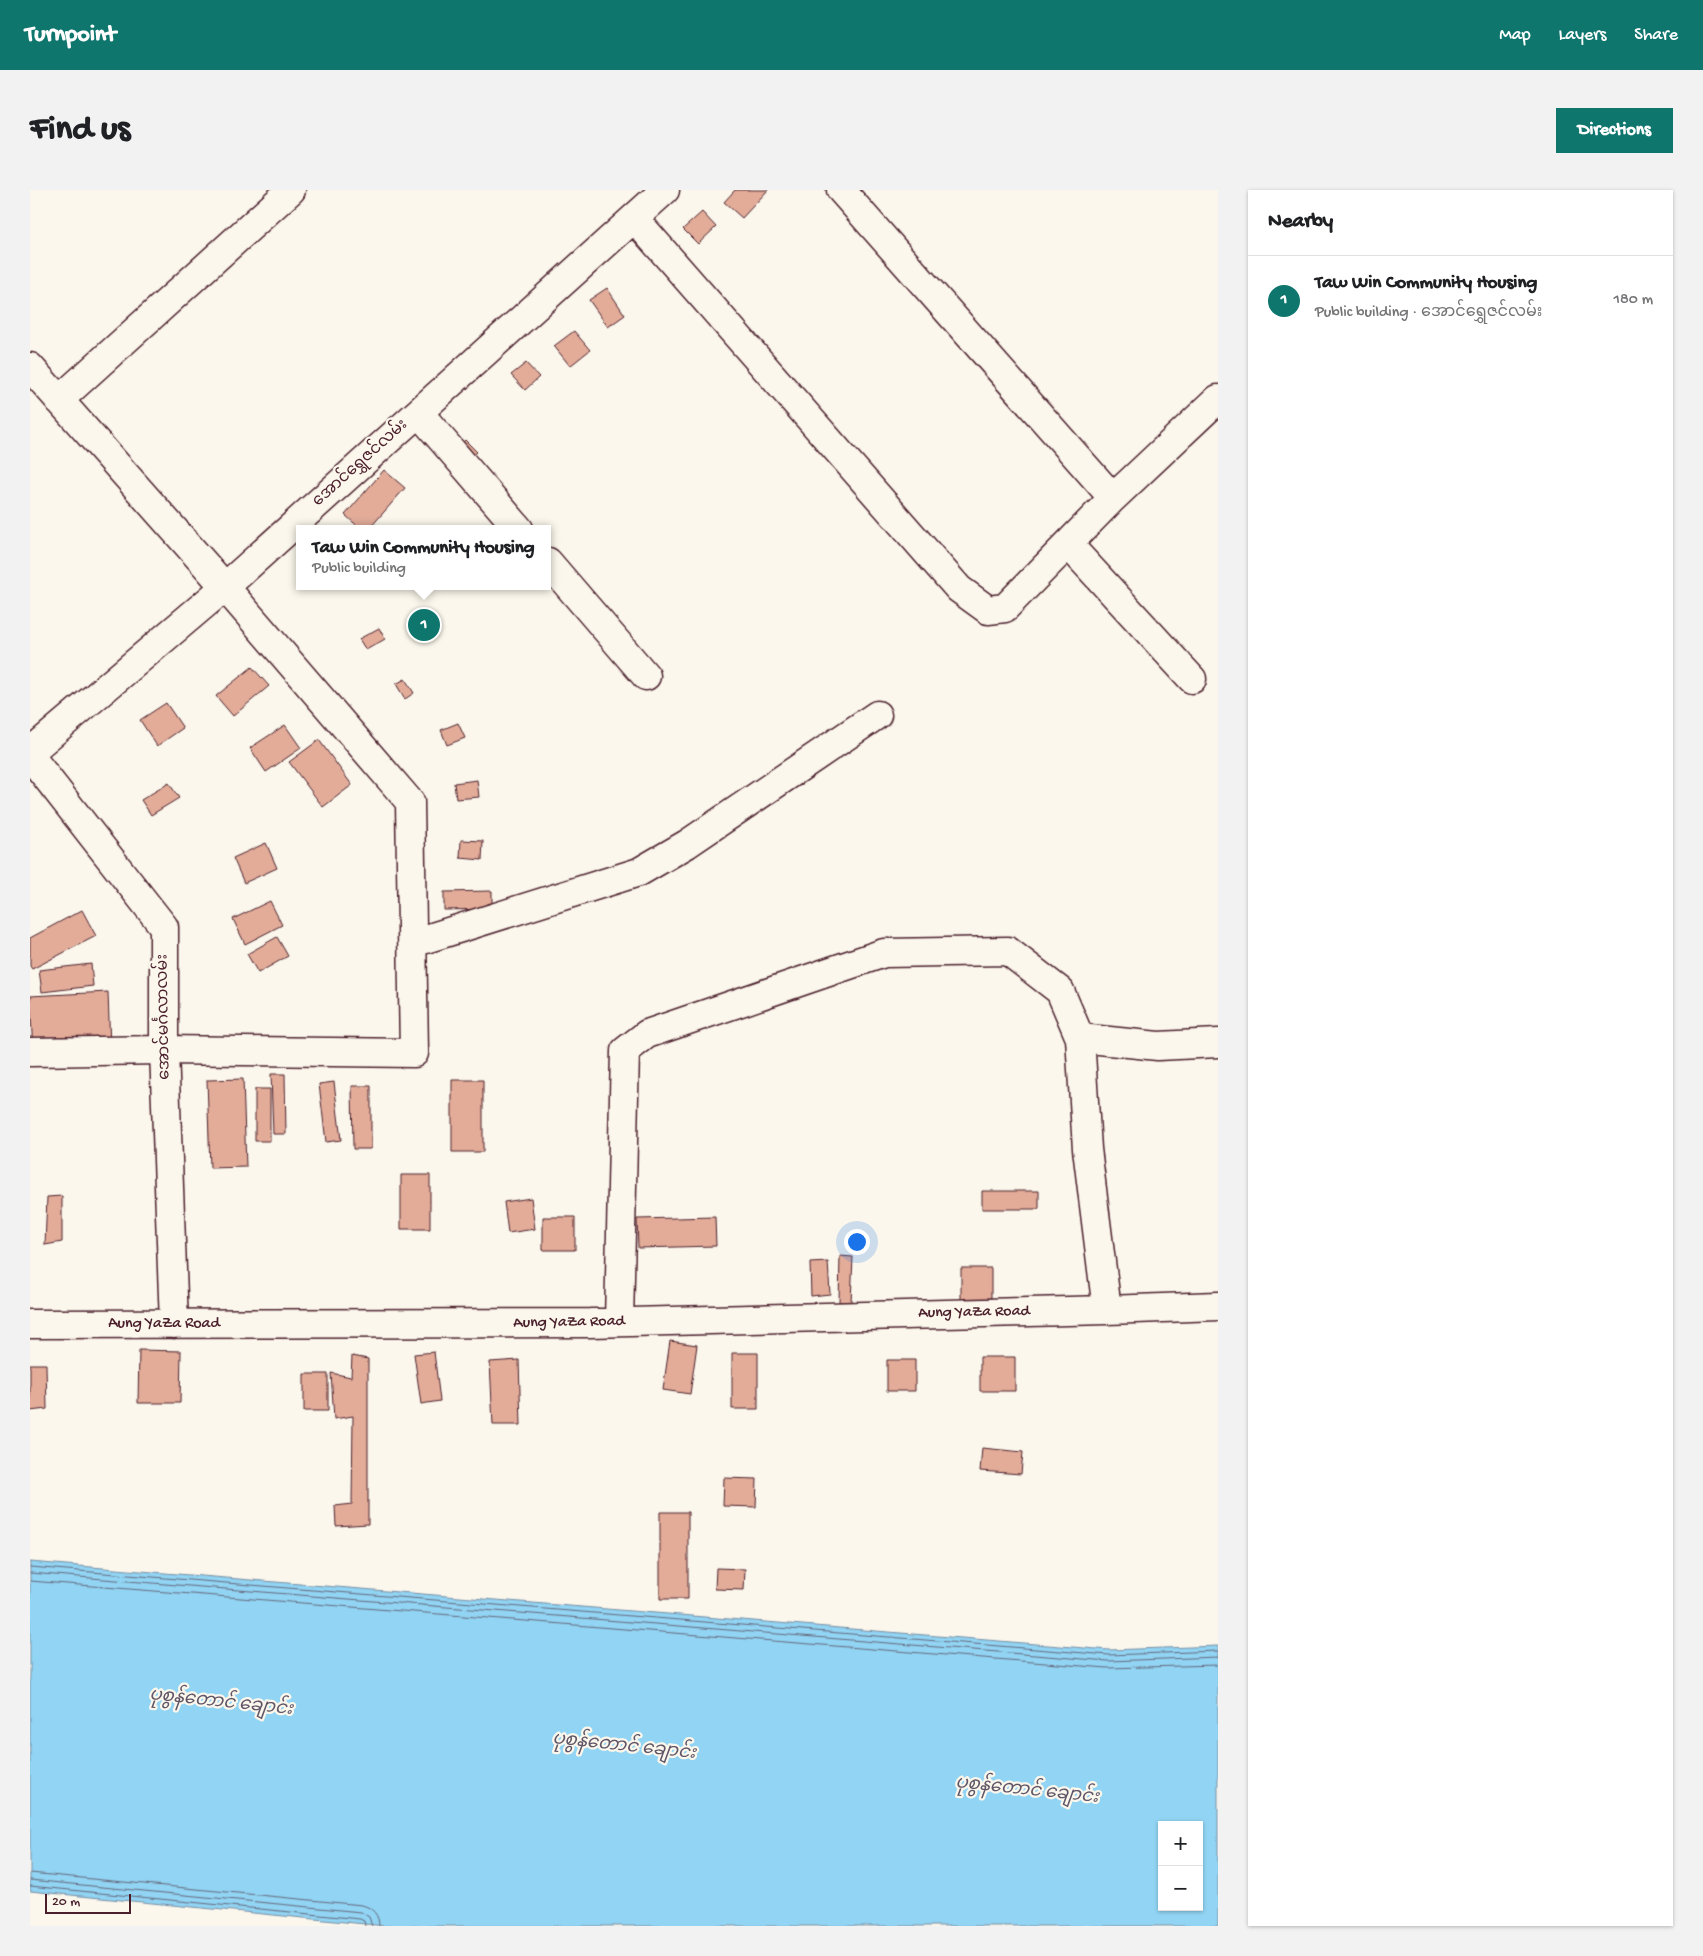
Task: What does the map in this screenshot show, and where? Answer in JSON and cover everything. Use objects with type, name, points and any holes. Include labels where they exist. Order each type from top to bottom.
[{"type":"street","points":[[59,400],[291,190]]},
{"type":"street","name":"အောင်ရွှေဇင်လမ်း","points":[[30,752],[225,587],[665,190]]},
{"type":"street","points":[[841,190],[1113,498]]},
{"type":"street","points":[[634,218],[959,589],[988,610],[1005,608],[1113,498],[1218,399]]},
{"type":"street","points":[[30,367],[225,587],[410,802],[414,1053],[164,1050],[30,1052]]},
{"type":"street","points":[[419,412],[516,525]]},
{"type":"street","points":[[1068,544],[1192,679]]},
{"type":"street","points":[[551,565],[646,676]]},
{"type":"street","points":[[413,943],[639,872],[687,844],[877,715]]},
{"type":"street","name":"အောင်မင်္ဂလာလမ်း","points":[[30,756],[164,927],[164,1050],[174,1324]]},
{"type":"street","points":[[619,1322],[625,1051],[647,1034],[884,953],[1008,951],[1060,991],[1080,1038],[1087,1149],[1107,1310]]},
{"type":"street","points":[[1080,1038],[1158,1046],[1218,1043]]},
{"type":"street","name":"Aung YaZa Road","points":[[30,1324],[619,1322],[1218,1306]]},
{"type":"water","name":"ပုစွန်တောင် ချောင်း","points":[[30,1562],[1109,1650],[1218,1646],[1218,1926],[385,1926],[30,1891]]},
{"type":"building","points":[[735,190],[768,190],[742,218],[724,202]]},
{"type":"building","points":[[702,212],[716,227],[698,244],[683,229]]},
{"type":"building","points":[[607,288],[625,315],[608,327],[589,300]]},
{"type":"building","points":[[574,331],[590,350],[570,366],[554,346]]},
{"type":"building","points":[[526,363],[539,377],[525,390],[511,375]]},
{"type":"building","points":[[465,440],[477,452],[468,461],[456,449]]},
{"type":"building","points":[[384,470],[405,488],[373,525],[356,525],[345,515]]},
{"type":"building","points":[[379,628],[385,639],[366,650],[359,639]]},
{"type":"building","points":[[252,667],[269,686],[233,716],[216,696]]},
{"type":"building","points":[[405,679],[414,693],[405,699],[396,684]]},
{"type":"building","points":[[166,703],[183,728],[157,746],[140,720]]},
{"type":"building","points":[[458,723],[465,738],[447,745],[441,730]]},
{"type":"building","points":[[285,725],[301,748],[266,772],[250,748]]},
{"type":"building","points":[[319,740],[352,785],[323,807],[289,762]]},
{"type":"building","points":[[477,780],[479,797],[456,799],[454,783]]},
{"type":"building","points":[[169,783],[179,798],[151,815],[141,800]]},
{"type":"building","points":[[461,840],[483,841],[482,860],[460,858]]},
{"type":"building","points":[[266,843],[277,868],[244,883],[233,858]]},
{"type":"building","points":[[492,891],[492,909],[444,910],[444,892]]},
{"type":"building","points":[[270,901],[282,925],[245,944],[233,919]]},
{"type":"building","points":[[82,910],[96,936],[32,969],[30,966],[30,938]]},
{"type":"building","points":[[277,937],[288,956],[258,973],[247,954]]},
{"type":"building","points":[[91,964],[93,986],[42,992],[39,970]]},
{"type":"building","points":[[108,992],[110,1048],[33,1052],[30,996]]},
{"type":"building","points":[[271,1074],[285,1074],[286,1134],[273,1134]]},
{"type":"building","points":[[243,1079],[246,1167],[210,1168],[207,1080]]},
{"type":"building","points":[[452,1080],[483,1080],[483,1152],[452,1152]]},
{"type":"building","points":[[334,1082],[341,1140],[326,1142],[319,1084]]},
{"type":"building","points":[[352,1086],[371,1086],[371,1149],[353,1149]]},
{"type":"building","points":[[255,1089],[270,1089],[270,1141],[255,1141]]},
{"type":"building","points":[[401,1175],[430,1175],[430,1229],[401,1229]]},
{"type":"building","points":[[982,1191],[1039,1191],[1039,1209],[982,1209]]},
{"type":"building","points":[[62,1196],[62,1242],[45,1245],[47,1197]]},
{"type":"building","points":[[531,1198],[535,1229],[508,1233],[504,1202]]},
{"type":"building","points":[[543,1217],[575,1217],[575,1250],[543,1250]]},
{"type":"building","points":[[715,1217],[716,1246],[638,1248],[637,1219]]},
{"type":"building","points":[[840,1256],[853,1257],[851,1302],[839,1302]]},
{"type":"building","points":[[828,1262],[830,1294],[811,1296],[810,1263]]},
{"type":"building","points":[[961,1268],[991,1268],[991,1308],[961,1308]]},
{"type":"building","points":[[670,1341],[697,1345],[690,1394],[663,1390]]},
{"type":"building","points":[[139,1350],[181,1351],[180,1403],[138,1403]]},
{"type":"building","points":[[434,1352],[440,1401],[421,1404],[414,1354]]},
{"type":"building","points":[[732,1353],[758,1353],[758,1409],[732,1409]]},
{"type":"building","points":[[352,1356],[368,1359],[368,1524],[336,1526],[335,1506],[352,1504],[353,1416],[334,1419],[331,1373],[351,1377]]},
{"type":"building","points":[[980,1357],[1015,1357],[1015,1391],[980,1391]]},
{"type":"building","points":[[519,1360],[521,1425],[493,1425],[490,1362]]},
{"type":"building","points":[[887,1360],[915,1360],[915,1391],[887,1391]]},
{"type":"building","points":[[30,1364],[46,1364],[47,1409],[30,1411]]},
{"type":"building","points":[[304,1374],[328,1374],[328,1411],[304,1411]]},
{"type":"building","points":[[982,1448],[1023,1452],[1021,1474],[980,1471]]},
{"type":"building","points":[[724,1478],[757,1479],[756,1507],[723,1506]]},
{"type":"building","points":[[660,1512],[688,1512],[688,1599],[660,1599]]},
{"type":"building","points":[[716,1568],[745,1569],[744,1590],[715,1589]]},
{"type":"place","name":"Taw Win Community Housing","points":[[424,625]]}]
